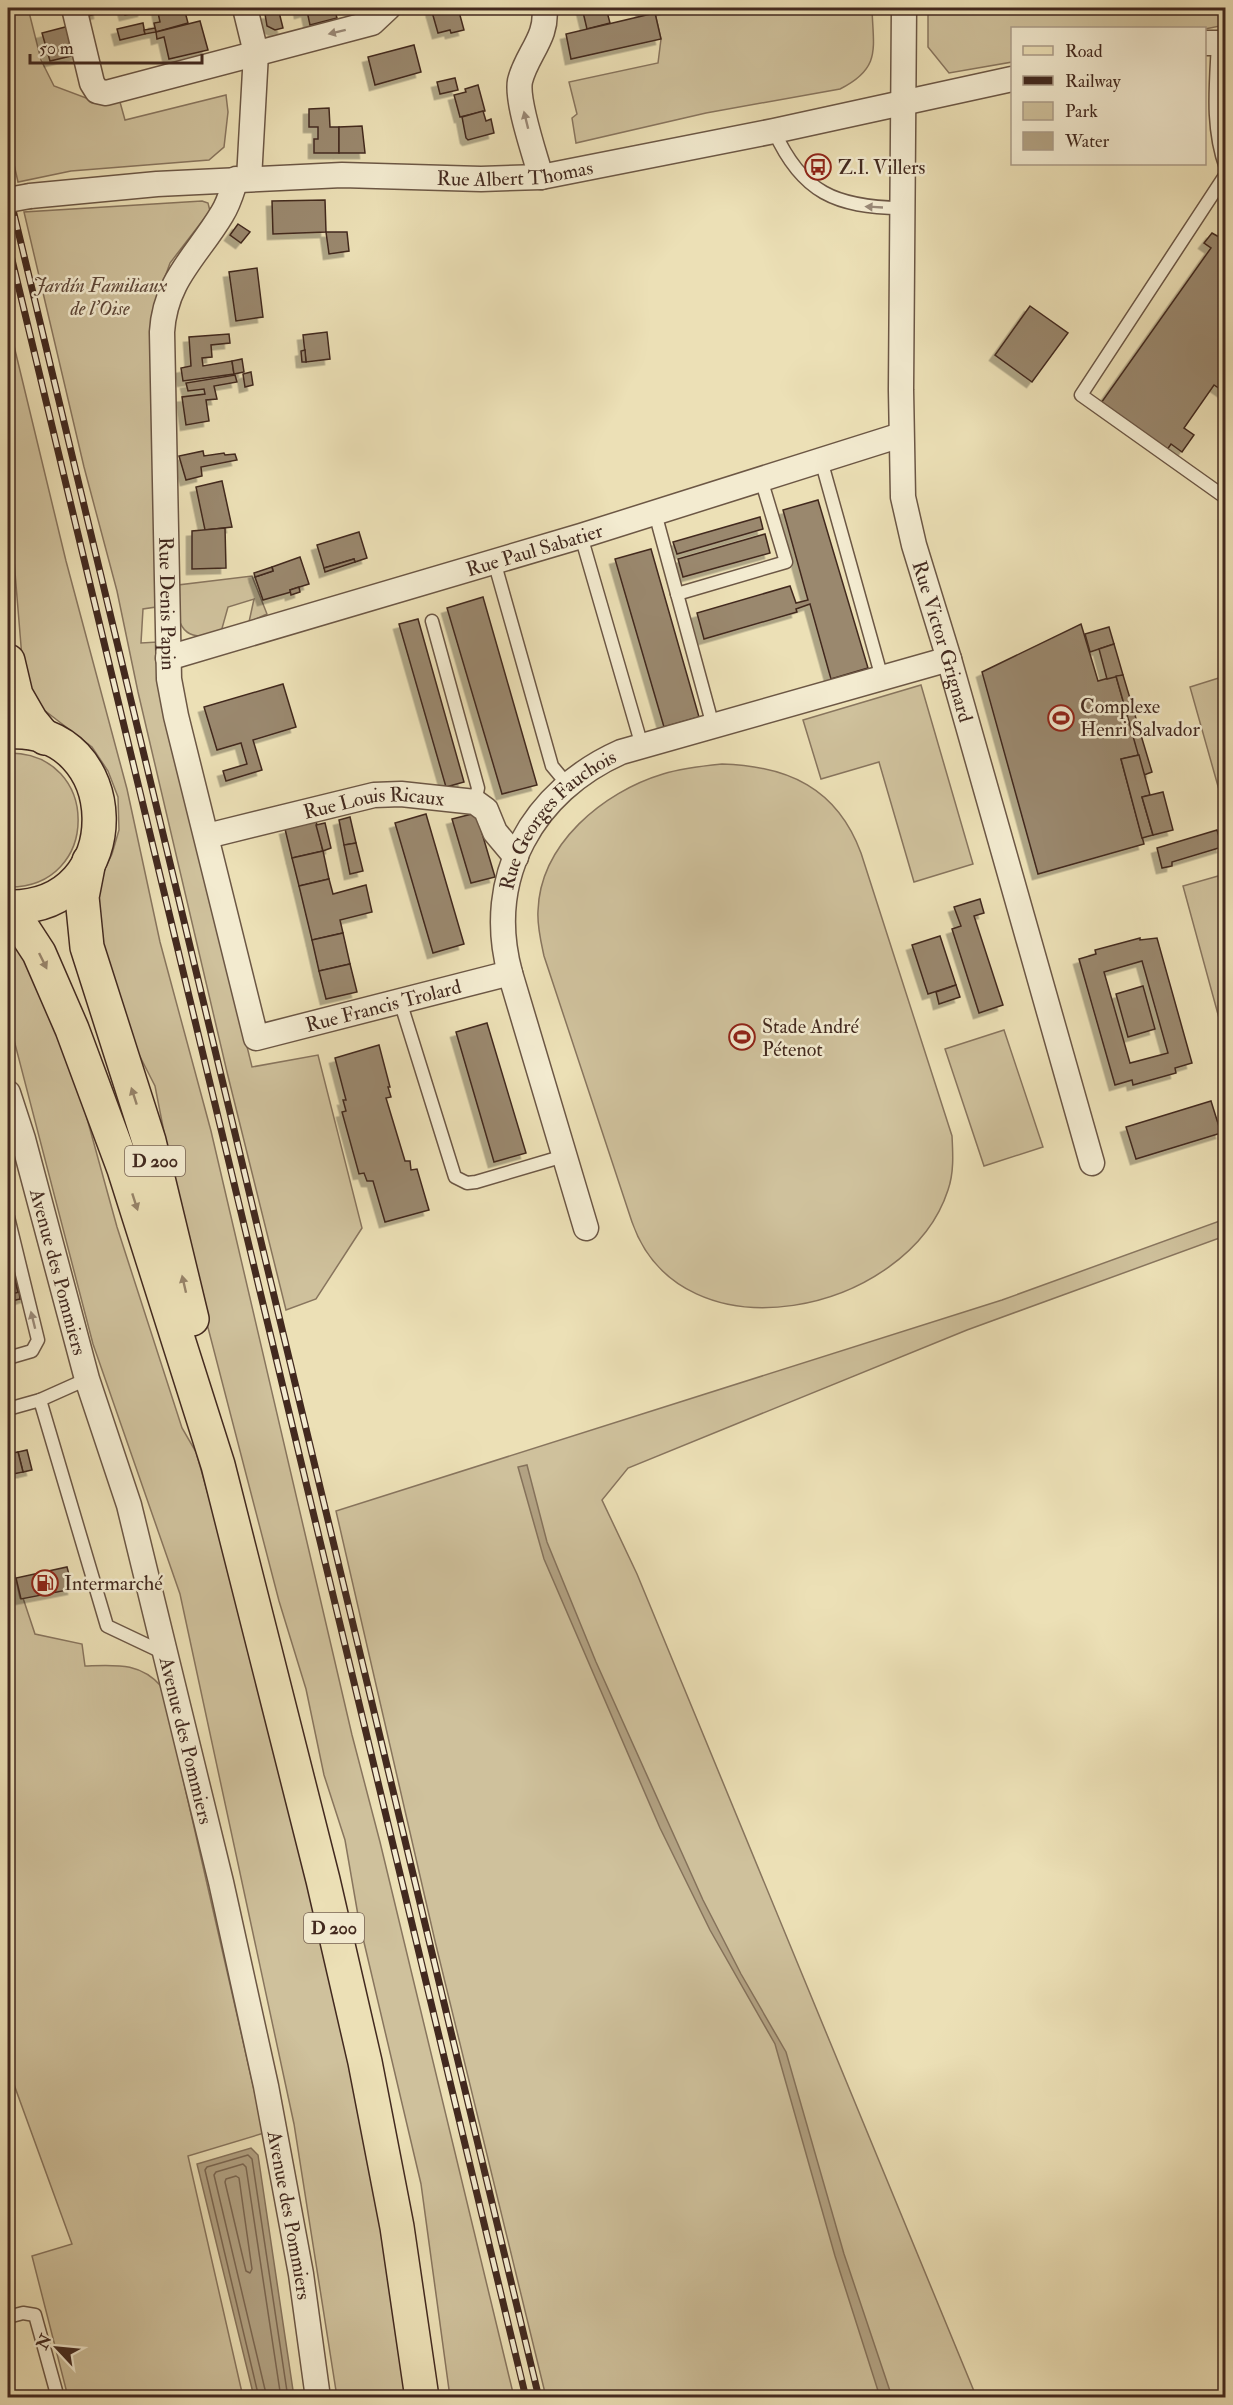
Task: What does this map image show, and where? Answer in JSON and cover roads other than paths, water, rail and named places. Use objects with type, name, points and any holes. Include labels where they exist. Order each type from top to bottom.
[{"type":"main road","points":[[8,661],[16,695],[31,721],[45,738],[74,757],[93,784],[99,806],[100,829],[89,861],[76,880],[58,894],[37,904],[8,907]]},
{"type":"main road","points":[[8,732],[23,732],[45,738]]},
{"type":"main road","name":"D 200","points":[[89,861],[82,897],[87,947],[162,1188],[201,1362],[218,1465]]},
{"type":"main road","name":"D 200","points":[[8,915],[24,930],[39,953],[76,1039],[124,1169],[218,1465],[320,1869],[365,2062],[398,2227],[422,2397]]},
{"type":"street","points":[[74,8],[92,82],[97,91],[106,93],[372,23],[388,8]]},
{"type":"street","name":"Rue Denis Papin","points":[[245,8],[256,53],[242,179],[222,215],[178,277],[165,311],[162,340],[168,658],[172,696],[256,1038]]},
{"type":"street","points":[[541,177],[519,89],[524,71],[544,30],[544,8]]},
{"type":"street","name":"Rue Victor Grignard","points":[[904,8],[901,208],[902,482],[910,530],[949,659],[1092,1163]]},
{"type":"street","name":"Rue Albert Thomas","points":[[19,198],[242,179],[363,175],[462,179],[541,177],[774,131],[1011,79]]},
{"type":"street","name":"Rue Paul Sabatier","points":[[168,658],[581,536],[901,435]]},
{"type":"street","name":"Rue Georges Fauchois","points":[[586,1228],[510,973],[502,932],[507,885],[516,857],[537,816],[567,784],[592,766],[621,752],[949,659]]},
{"type":"street","name":"Rue Louis Ricaux","points":[[207,836],[374,795],[401,794],[475,802]]},
{"type":"street","points":[[475,802],[486,810],[495,832],[516,857]]},
{"type":"street","name":"Rue Francis Trolard","points":[[256,1038],[510,973]]},
{"type":"street","name":"Avenue des Pommiers","points":[[8,1093],[23,1139],[87,1379],[129,1506],[221,1882],[266,2085],[301,2274],[318,2397]]},
{"type":"lane","points":[[1216,43],[1215,112],[1220,153],[1226,168]]},
{"type":"lane","points":[[774,131],[786,155],[798,171],[826,194],[859,206],[901,208]]},
{"type":"lane","points":[[1226,174],[1081,395],[1226,498]]},
{"type":"lane","points":[[821,460],[882,678]]},
{"type":"lane","points":[[677,594],[786,562],[761,479]]},
{"type":"lane","points":[[655,513],[713,726]]},
{"type":"lane","points":[[581,536],[642,746]]},
{"type":"lane","points":[[494,561],[552,766],[567,784]]},
{"type":"lane","points":[[432,621],[478,788],[475,802]]},
{"type":"lane","points":[[400,1001],[455,1177],[467,1183],[476,1182],[564,1156]]},
{"type":"lane","points":[[8,1217],[38,1340],[32,1351],[8,1358]]},
{"type":"lane","points":[[8,1409],[40,1400],[87,1379]]},
{"type":"lane","points":[[40,1400],[108,1626],[165,1654]]},
{"type":"lane","points":[[8,2317],[23,2313],[34,2315],[58,2397]]},
{"type":"water","points":[[527,1465],[547,1542],[596,1662],[703,1900],[741,1974],[786,2052],[844,2254],[892,2397],[880,2397],[835,2256],[775,2044],[710,1930],[660,1828],[544,1559],[518,1467]]},
{"type":"water","points":[[251,2148],[258,2155],[294,2397],[254,2397],[197,2164]]},
{"type":"railway","points":[[8,189],[539,2398]]},
{"type":"railway","points":[[8,243],[526,2398]]},
{"type":"place","name":"Z.I. Villers","points":[[818,167]]},
{"type":"place","name":"Complexe Henri Salvador","points":[[1061,718]]},
{"type":"place","name":"Stade André Pétenot","points":[[742,1037]]},
{"type":"place","name":"Intermarché","points":[[45,1583]]},
{"type":"park label","name":"Jardín Familiaux de l'Oise","points":[[100,296]]}]
